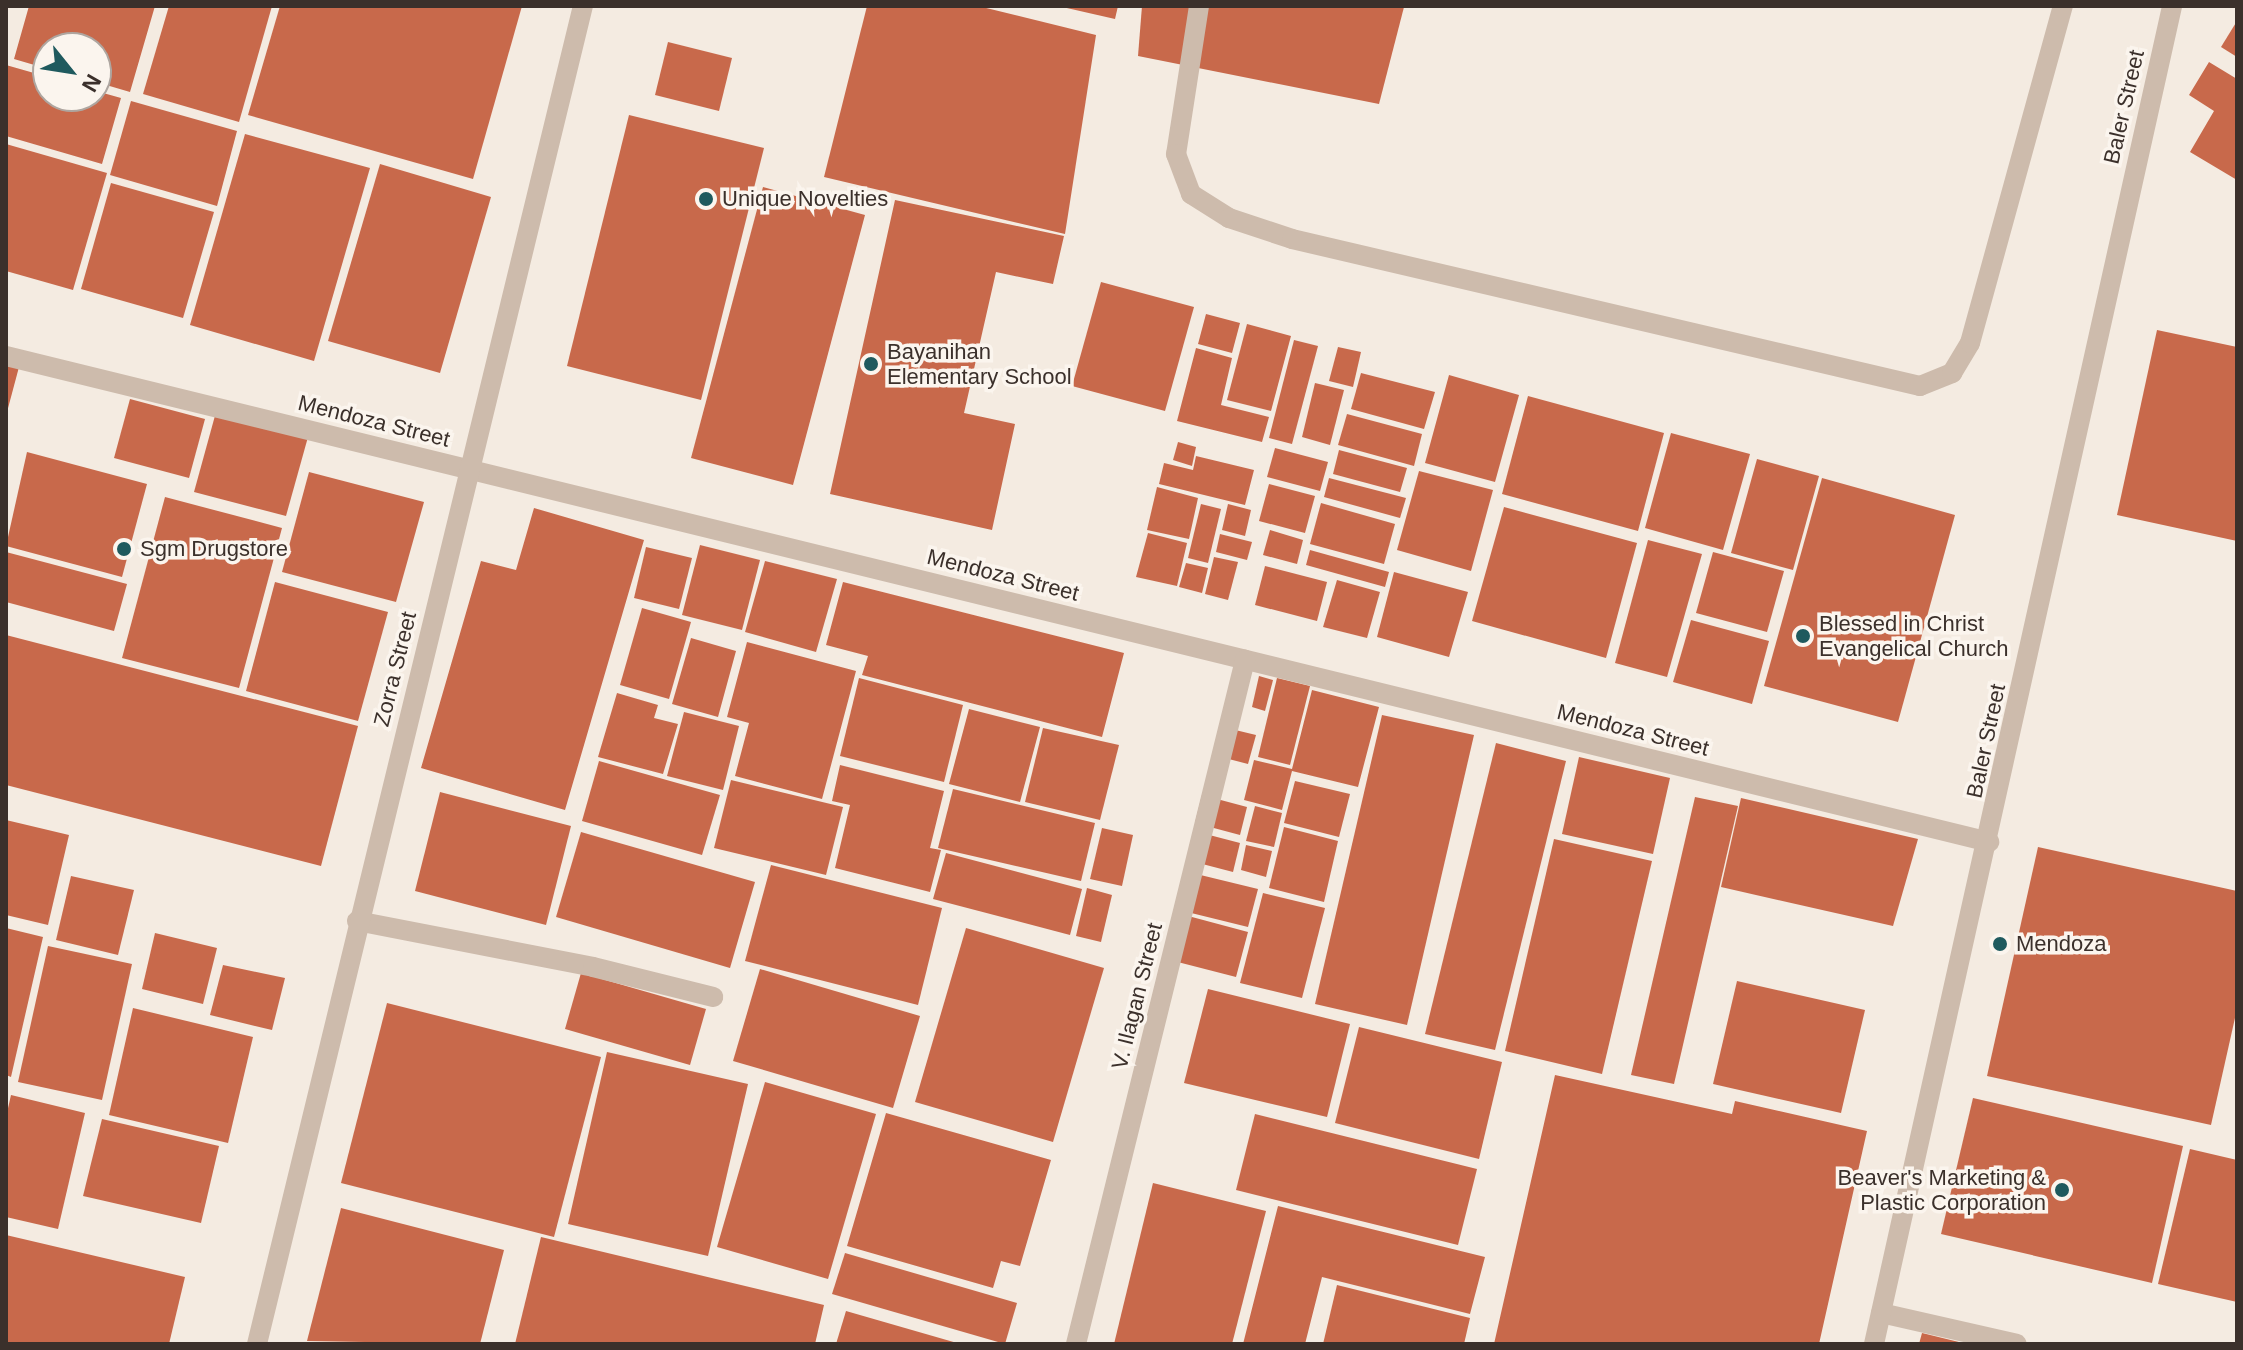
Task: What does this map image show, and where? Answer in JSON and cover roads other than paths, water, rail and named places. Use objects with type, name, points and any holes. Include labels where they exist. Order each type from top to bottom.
[{"type":"street","name":"Zorra Street","points":[[257,1344],[357,921],[583,6]]},
{"type":"street","points":[[1199,6],[1176,154],[1191,194],[1229,218],[1292,239],[1920,386],[1952,373],[1970,343],[2063,6]]},
{"type":"street","name":"Baler Street","points":[[1874,1344],[1989,842],[2172,6]]},
{"type":"street","name":"Mendoza Street","points":[[6,356],[1989,842]]},
{"type":"street","name":"V. Ilagan Street","points":[[1076,1344],[1245,660]]},
{"type":"street","points":[[357,921],[593,967],[713,997]]},
{"type":"street","points":[[1881,1313],[2017,1344]]},
{"type":"place","name":"Unique Novelties","points":[[706,199]]},
{"type":"place","name":"Bayanihan Elementary School","points":[[871,364]]},
{"type":"place","name":"Sgm Drugstore","points":[[124,549]]},
{"type":"place","name":"Blessed in Christ Evangelical Church","points":[[1803,636]]},
{"type":"place","name":"Mendoza","points":[[2000,944]]},
{"type":"place","name":"Beaver's Marketing & Plastic Corporation","points":[[2062,1190]]}]
